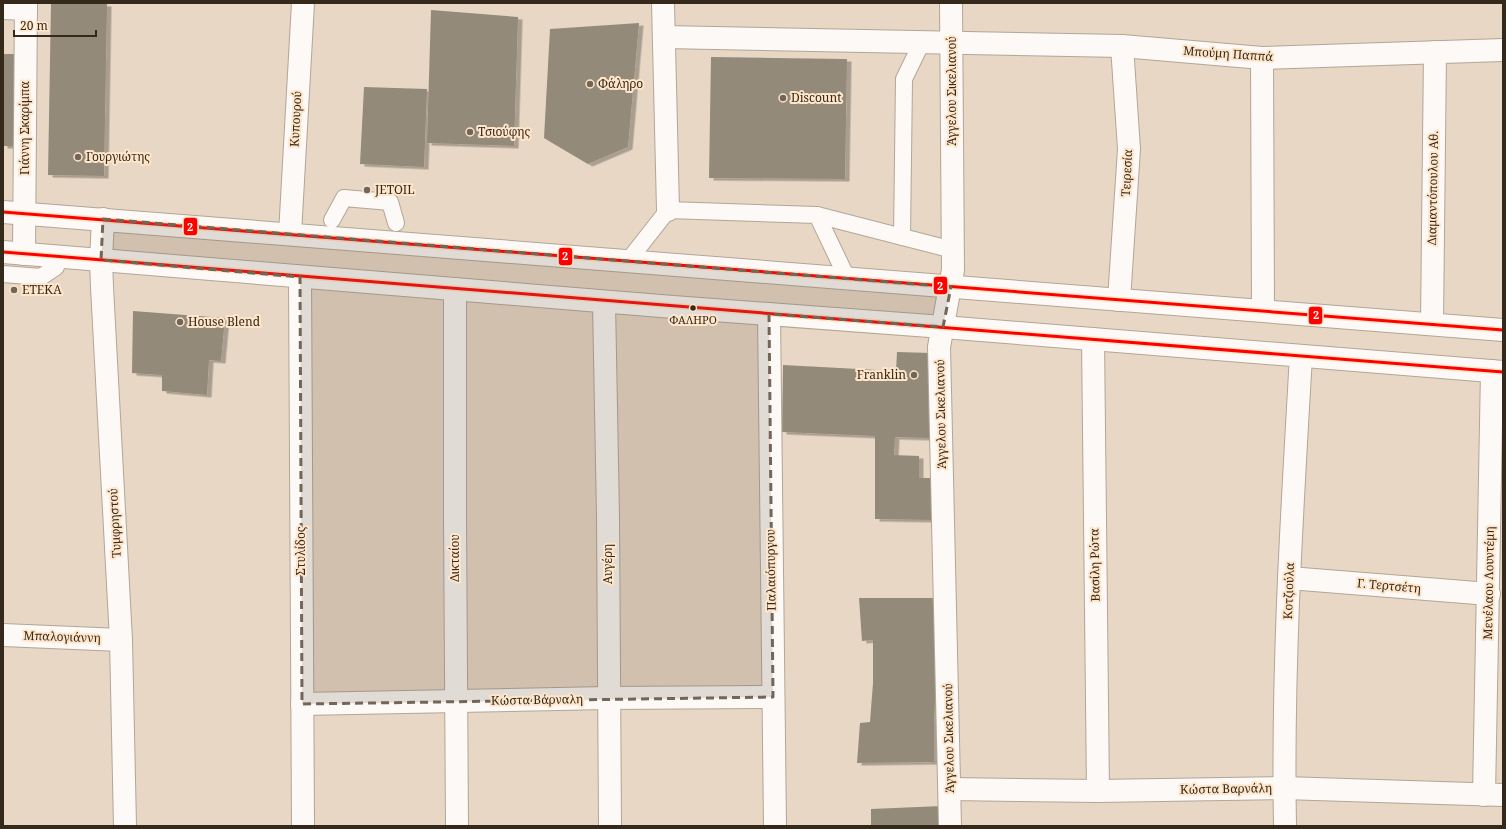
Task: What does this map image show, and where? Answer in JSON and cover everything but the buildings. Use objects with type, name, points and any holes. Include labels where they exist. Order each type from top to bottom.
[{"type":"street","name":"Κυπουρού","points":[[290,234],[302,3]]},
{"type":"street","points":[[663,3],[668,210]]},
{"type":"street","name":"Άγγελου Σικελιανού","points":[[950,826],[939,347],[944,327],[953,270],[951,3]]},
{"type":"street","points":[[3,8],[26,6]]},
{"type":"street","name":"Γιάννη Σκαρίμπα","points":[[13,253],[24,213],[26,6]]},
{"type":"street","name":"Μπούμη Παππά","points":[[664,37],[1122,46],[1262,58],[1503,50]]},
{"type":"street","name":"Τειρεσία","points":[[1119,300],[1129,149],[1122,46]]},
{"type":"street","name":"Διαμαντόπουλου Αθ.","points":[[1432,324],[1435,52]]},
{"type":"street","points":[[1262,58],[1263,311]]},
{"type":"street","points":[[3,212],[1503,330]]},
{"type":"street","name":"Τυμφρηστού","points":[[103,219],[101,260],[121,640],[125,826]]},
{"type":"street","points":[[13,253],[604,302],[944,327],[1497,371]]},
{"type":"street","name":"Στυλίδος","points":[[300,277],[304,826]]},
{"type":"street","name":"Δικταίου","points":[[455,290],[456,702],[458,826]]},
{"type":"street","name":"Αυγέρη","points":[[604,302],[608,516],[610,826]]},
{"type":"street","name":"Παλαιόπυργου","points":[[769,314],[775,826]]},
{"type":"street","name":"Βασίλη Ρώτα","points":[[1093,339],[1098,791]]},
{"type":"street","name":"Κοτζιούλα","points":[[1285,826],[1284,788],[1289,578],[1301,356]]},
{"type":"street","name":"Μενέλαου Λουντέμη","points":[[1494,795],[1489,594],[1497,371]]},
{"type":"street","name":"Γ. Τερτσέτη","points":[[1289,578],[1489,594]]},
{"type":"street","name":"Μπαλογιάννη","points":[[3,635],[121,640]]},
{"type":"street","name":"Κώστα Βάρναλη","points":[[302,704],[608,698],[773,697]]},
{"type":"street","name":"Κώστα Βαρνάλη","points":[[950,789],[1098,791],[1284,788],[1494,795]]},
{"type":"lane","points":[[902,237],[904,79],[922,42]]},
{"type":"lane","points":[[332,220],[344,198],[390,202],[396,222]]},
{"type":"lane","points":[[628,261],[668,210],[817,215],[953,250]]},
{"type":"lane","points":[[817,215],[847,278]]},
{"type":"lane","points":[[3,274],[41,277],[56,267]]},
{"type":"highlighted area","points":[[103,219],[951,287],[943,327],[769,314],[773,697],[302,704],[300,277],[101,260]]},
{"type":"transit line","name":"2","points":[[3,212],[1503,330]]},
{"type":"transit line","name":"2","points":[[3,252],[1503,372]]},
{"type":"place","name":"Φάληρο","points":[[590,84]]},
{"type":"place","name":"Discount","points":[[783,98]]},
{"type":"place","name":"Τσιούφης","points":[[470,132]]},
{"type":"place","name":"Γουργιώτης","points":[[78,157]]},
{"type":"place","name":"JETOIL","points":[[367,190]]},
{"type":"place","name":"ΕΤΕΚΑ","points":[[14,290]]},
{"type":"place","name":"ΦΑΛΗΡΟ","points":[[693,308]]},
{"type":"place","name":"House Blend","points":[[180,322]]},
{"type":"place","name":"Franklin","points":[[914,375]]}]
